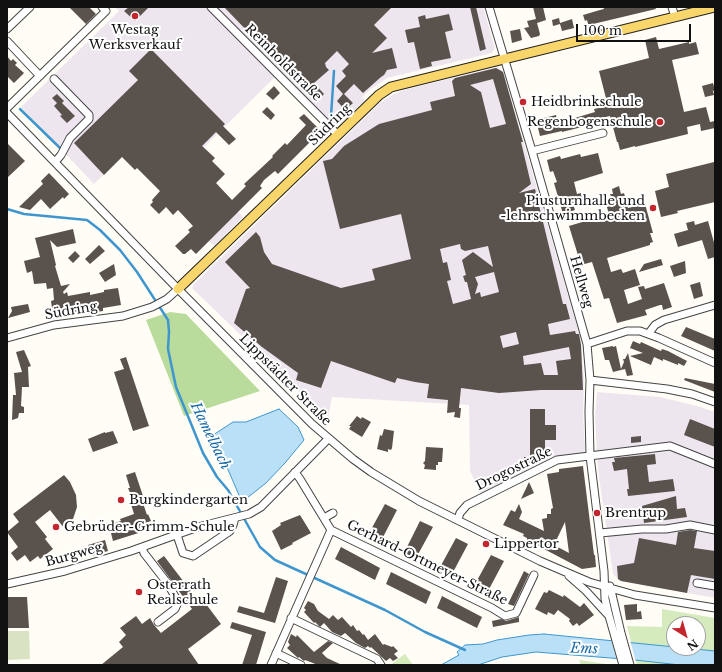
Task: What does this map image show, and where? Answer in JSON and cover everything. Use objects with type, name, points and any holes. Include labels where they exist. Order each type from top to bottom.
[{"type":"main road","name":"Südring","points":[[178,290],[379,95],[391,87],[504,58],[715,8]]},
{"type":"street","points":[[7,29],[30,7]]},
{"type":"street","points":[[9,106],[106,11],[102,7]]},
{"type":"street","name":"Reinholdstraße","points":[[210,7],[338,135]]},
{"type":"street","name":"Hellweg","points":[[489,7],[587,344],[590,380],[590,456],[604,571],[608,588]]},
{"type":"street","points":[[672,7],[675,18]]},
{"type":"street","points":[[7,41],[40,76]]},
{"type":"street","points":[[54,79],[89,115],[89,119],[70,138],[55,162]]},
{"type":"street","name":"Lippstädter Straße","points":[[7,113],[281,394],[328,439],[352,459],[401,491],[564,572],[608,588],[635,595],[715,608]]},
{"type":"street","points":[[532,151],[602,133]]},
{"type":"street","name":"Südring","points":[[7,338],[54,325],[123,316],[152,307],[178,290]]},
{"type":"street","points":[[649,333],[654,325],[664,320],[715,305]]},
{"type":"street","points":[[587,344],[627,331],[640,331],[649,333],[715,363]]},
{"type":"street","points":[[590,380],[667,389],[692,394],[715,402]]},
{"type":"street","name":"Burgweg","points":[[7,584],[65,572],[198,527],[249,514],[260,507],[328,439]]},
{"type":"street","name":"Drogostraße","points":[[458,520],[460,513],[467,505],[557,460],[670,446],[715,464]]},
{"type":"street","name":"Gerhard-Ortmeyer-Straße","points":[[294,472],[300,479],[331,530],[492,608],[505,616],[516,613],[534,575]]},
{"type":"street","points":[[324,518],[333,513]]},
{"type":"street","points":[[176,535],[183,553],[193,556],[230,531],[236,518]]},
{"type":"street","points":[[600,533],[642,529],[666,529],[690,525],[715,530]]},
{"type":"street","points":[[271,665],[331,530]]},
{"type":"street","points":[[142,547],[144,553],[168,584],[178,602],[175,609],[158,622]]},
{"type":"street","points":[[564,572],[586,591],[609,616],[630,665]]},
{"type":"street","points":[[697,583],[715,586]]},
{"type":"street","points":[[608,588],[609,616]]},
{"type":"street","points":[[608,588],[624,665]]},
{"type":"street","points":[[292,618],[377,659],[381,665]]},
{"type":"street","points":[[276,653],[301,665]]},
{"type":"shaded area","points":[[115,7],[206,7],[275,77],[204,147],[215,158],[212,161],[225,174],[216,183],[230,198],[228,201],[243,217],[214,246],[124,155],[94,184],[21,107],[119,11]]},
{"type":"shaded area","points":[[216,7],[483,7],[495,48],[492,53],[387,78],[362,97],[365,100],[340,124],[333,124]]},
{"type":"shaded area","points":[[497,67],[503,71],[581,340],[584,380],[583,412],[585,450],[581,454],[514,478],[481,494],[470,471],[469,405],[332,397],[328,420],[192,288],[194,284],[380,103],[394,94],[404,90]]},
{"type":"shaded area","points":[[597,392],[660,397],[715,412],[715,598],[620,581],[613,574],[598,470],[595,417]]},
{"type":"green space","points":[[170,312],[186,314],[260,391],[184,416],[146,320]]},
{"type":"green space","points":[[662,609],[703,616],[666,616],[666,656],[706,656],[706,616],[715,618],[715,665],[637,665],[627,626],[662,627]]},
{"type":"green space","points":[[7,631],[29,631],[30,659],[7,660]]},
{"type":"green space","points":[[405,654],[413,665],[390,665]]},
{"type":"green space","points":[[579,660],[613,665],[581,665]]},
{"type":"water","points":[[279,409],[298,427],[304,440],[266,483],[242,502],[213,435],[233,422],[246,422]]},
{"type":"water","name":"Ems","points":[[544,634],[666,646],[666,656],[706,656],[706,650],[715,651],[715,665],[680,665],[536,652],[502,657],[478,665],[441,665],[459,655],[457,652],[465,645],[483,644],[497,640]]},
{"type":"pier","points":[[611,639],[630,640],[636,662],[617,660]]},
{"type":"building","points":[[69,7],[89,7],[96,14],[86,24]]},
{"type":"building","name":"Westag Werksverkauf","points":[[129,7],[149,7],[135,21],[124,11]]},
{"type":"building","points":[[224,7],[392,7],[374,25],[387,38],[372,53],[392,48],[397,68],[387,70],[384,75],[363,93],[354,84],[344,94],[353,103],[345,110],[337,101],[343,94],[336,86],[346,76],[342,71],[349,64],[337,51],[325,63],[329,70],[314,83],[324,94],[316,102]]},
{"type":"building","points":[[470,7],[476,7],[486,49],[480,51]]},
{"type":"building","points":[[533,7],[543,7],[546,20],[537,23],[540,34],[539,36],[531,38],[524,28],[529,27],[527,21],[536,19]]},
{"type":"building","points":[[603,7],[655,7],[656,9],[593,24],[588,24],[587,20],[585,21],[583,15],[604,9]]},
{"type":"building","points":[[449,14],[453,30],[445,32],[451,58],[431,62],[432,66],[420,69],[414,42],[408,43],[405,30],[420,27],[418,17],[425,15],[426,19]]},
{"type":"building","points":[[559,18],[560,23],[572,19],[574,28],[562,31],[560,24],[553,26],[552,20]]},
{"type":"building","points":[[520,29],[522,40],[512,43],[510,31]]},
{"type":"building","points":[[656,37],[659,49],[689,42],[689,44],[696,42],[699,54],[672,60],[684,112],[706,107],[710,122],[715,121],[715,128],[701,131],[700,124],[687,127],[688,134],[620,150],[610,116],[597,119],[598,123],[540,136],[536,120],[556,115],[558,123],[595,112],[594,109],[608,106],[599,71],[649,58],[645,40]]},
{"type":"building","points":[[151,49],[225,124],[223,126],[236,139],[229,145],[216,132],[202,146],[215,158],[212,161],[225,174],[216,183],[232,200],[246,186],[244,184],[273,157],[272,156],[285,143],[287,145],[306,125],[299,118],[304,114],[319,129],[316,131],[318,134],[278,174],[275,171],[264,180],[260,186],[262,188],[196,254],[191,249],[183,254],[175,246],[190,232],[188,230],[193,226],[178,210],[173,215],[166,207],[159,214],[150,205],[153,202],[152,200],[160,191],[137,168],[135,170],[122,157],[104,175],[74,143],[138,80],[129,71]]},
{"type":"building","points":[[7,56],[11,61],[13,59],[17,63],[15,65],[24,73],[14,83],[7,76]]},
{"type":"building","points":[[496,68],[503,72],[523,142],[521,142],[531,184],[519,193],[535,189],[563,304],[566,304],[570,319],[548,324],[550,335],[575,331],[576,334],[579,334],[581,345],[583,390],[541,390],[499,393],[461,388],[459,408],[461,408],[460,418],[454,417],[455,412],[447,413],[448,400],[427,398],[429,384],[397,378],[395,383],[331,361],[321,388],[296,380],[298,373],[262,347],[234,323],[246,289],[250,288],[225,262],[256,232],[260,237],[264,252],[272,264],[341,288],[375,280],[372,269],[411,259],[401,214],[340,229],[323,161],[332,159],[344,146],[379,124],[432,110],[430,102],[455,96],[452,81],[455,78]],"holes":[[[493,79],[506,124],[490,128],[481,92],[470,85]],[[460,244],[461,249],[465,251],[488,246],[493,267],[473,252],[462,260],[466,275],[463,276],[465,282],[467,282],[471,299],[453,304],[447,281],[451,280],[447,262],[443,263],[440,249]],[[494,272],[499,292],[481,297],[480,292],[475,294],[478,284],[475,277]],[[516,332],[519,344],[503,348],[500,336]],[[569,347],[571,359],[556,361],[558,375],[544,375],[541,363],[524,365],[523,356]]]},
{"type":"building","points":[[713,83],[715,90],[713,91],[714,95],[705,97],[702,86]]},
{"type":"building","points":[[274,86],[280,93],[273,100],[266,94]]},
{"type":"building","points":[[57,94],[64,101],[62,103],[75,116],[67,123],[60,116],[62,115],[54,106],[57,103],[52,98]]},
{"type":"building","points":[[267,107],[275,115],[271,120],[262,112]]},
{"type":"building","points":[[7,143],[25,161],[7,178]]},
{"type":"building","points":[[598,153],[603,173],[574,182],[577,194],[581,193],[584,204],[574,207],[575,210],[569,212],[571,219],[565,221],[554,183],[557,182],[553,171],[550,172],[547,160],[560,156],[561,159],[580,154],[581,157]]},
{"type":"building","points":[[714,162],[715,202],[677,211],[678,213],[661,217],[655,191],[669,187],[666,174]]},
{"type":"building","points":[[49,173],[69,194],[64,199],[63,197],[50,209],[41,199],[30,210],[19,207],[43,184],[41,181]]},
{"type":"building","points":[[619,186],[621,194],[624,193],[628,208],[645,204],[653,233],[650,233],[653,242],[650,243],[650,245],[607,258],[611,272],[621,269],[623,273],[635,269],[640,285],[624,290],[628,304],[642,299],[638,287],[644,286],[645,289],[664,283],[672,307],[663,310],[662,305],[660,305],[645,310],[647,315],[617,323],[609,298],[604,299],[592,262],[581,265],[569,226],[609,214],[605,201],[612,199],[610,194],[613,194],[612,189]]},
{"type":"building","points":[[694,221],[695,225],[708,221],[715,246],[715,257],[708,259],[702,240],[678,247],[674,234],[688,230],[686,223]]},
{"type":"building","points":[[73,229],[76,243],[57,247],[50,240],[61,286],[70,284],[63,292],[64,294],[67,292],[68,296],[90,292],[90,295],[104,292],[104,290],[118,288],[121,305],[103,308],[103,311],[96,312],[96,309],[53,316],[51,301],[54,300],[53,288],[47,289],[46,283],[34,284],[32,271],[27,273],[24,261],[40,257],[35,238]]},
{"type":"building","points":[[99,245],[105,251],[90,264],[85,259]]},
{"type":"building","points":[[75,251],[80,256],[73,263],[68,258]]},
{"type":"building","points":[[661,259],[663,265],[639,272],[644,264]]},
{"type":"building","points":[[685,261],[686,273],[674,277],[670,266]]},
{"type":"building","points":[[114,264],[116,275],[105,282],[99,273]]},
{"type":"building","points":[[700,282],[703,296],[694,299],[690,285]]},
{"type":"building","points":[[28,304],[30,312],[8,318],[12,311],[11,307]]},
{"type":"building","points":[[686,327],[715,339],[715,351],[681,336]]},
{"type":"building","points":[[633,341],[640,344],[641,342],[661,351],[662,349],[668,351],[687,361],[684,366],[663,359],[663,361],[654,357],[651,365],[630,356],[643,353],[630,348]]},
{"type":"building","points":[[616,346],[621,369],[624,362],[623,359],[625,359],[628,353],[633,375],[627,376],[625,369],[613,372],[609,360],[605,360],[602,348]]},
{"type":"building","points":[[24,350],[31,366],[28,367],[29,387],[22,387],[21,406],[24,407],[24,413],[19,413],[18,418],[12,420],[13,395],[16,395],[14,373],[22,372],[16,352]]},
{"type":"building","points":[[126,357],[149,426],[133,431],[114,372],[124,369],[120,359]]},
{"type":"building","points":[[685,378],[715,384],[715,392],[684,380]]},
{"type":"building","points":[[530,409],[545,409],[545,425],[556,425],[556,440],[545,440],[545,457],[530,457]]},
{"type":"building","points":[[357,416],[371,422],[362,437],[349,429],[351,426],[349,426]]},
{"type":"building","points":[[690,419],[715,429],[715,447],[684,435]]},
{"type":"building","points":[[384,429],[394,431],[392,448],[391,450],[388,449],[388,452],[377,449],[380,435],[382,436]]},
{"type":"building","points":[[113,431],[118,443],[93,452],[88,439],[105,432]]},
{"type":"building","points":[[641,436],[641,442],[631,443],[631,437]]},
{"type":"building","points":[[426,447],[443,448],[442,462],[438,462],[438,465],[436,465],[436,470],[424,469],[425,465],[423,463],[425,461]]},
{"type":"building","points":[[655,454],[656,464],[647,465],[649,482],[673,479],[675,491],[628,496],[627,489],[629,489],[627,469],[614,471],[612,462],[615,462],[614,458]]},
{"type":"building","points":[[524,457],[536,457],[536,464],[524,464]]},
{"type":"building","points":[[583,466],[596,567],[582,569],[527,540],[527,538],[523,536],[524,534],[503,525],[511,510],[515,512],[519,504],[522,512],[519,519],[544,531],[542,519],[547,518],[547,514],[551,514],[551,509],[553,508],[547,474],[559,472],[559,469]],"holes":[[[565,522],[569,553],[554,545]]]},
{"type":"building","points":[[135,472],[145,502],[143,503],[147,515],[148,514],[151,521],[145,523],[148,530],[113,541],[109,525],[134,514],[130,501],[133,500],[128,488],[130,488],[126,475]]},
{"type":"building","points":[[64,475],[70,482],[76,495],[77,507],[73,519],[64,528],[50,510],[35,522],[47,537],[45,539],[53,549],[40,559],[38,556],[30,562],[25,555],[17,561],[11,553],[18,547],[7,532],[19,522],[13,514]]},
{"type":"building","points":[[529,482],[534,493],[521,499]]},
{"type":"building","points":[[676,496],[677,509],[685,508],[687,517],[644,523],[642,506]]},
{"type":"building","points":[[385,504],[397,510],[381,541],[368,535]]},
{"type":"building","points":[[300,515],[311,533],[281,550],[272,531],[281,525],[280,523]]},
{"type":"building","points":[[420,521],[433,527],[416,558],[404,553]]},
{"type":"building","points":[[690,530],[697,531],[694,548],[715,551],[715,579],[691,575],[687,593],[621,581],[618,579],[617,566],[634,563],[639,538],[676,545],[678,532]]},
{"type":"building","points":[[456,538],[468,544],[451,576],[439,569]]},
{"type":"building","points":[[105,540],[108,551],[92,556],[88,545]]},
{"type":"building","points":[[341,547],[380,568],[375,580],[335,559]]},
{"type":"building","points":[[491,555],[504,561],[487,593],[474,586]]},
{"type":"building","points":[[164,556],[200,603],[203,600],[221,624],[188,649],[199,665],[101,665],[123,647],[119,642],[126,635],[120,628],[136,616],[142,624],[150,618],[161,633],[192,609],[157,561]]},
{"type":"building","points":[[524,571],[529,574],[514,606],[508,604]]},
{"type":"building","points":[[391,572],[431,592],[426,604],[386,584]]},
{"type":"building","points":[[276,577],[288,581],[275,623],[237,612],[239,606],[264,613]]},
{"type":"building","points":[[549,590],[563,597],[564,595],[580,607],[584,603],[594,615],[579,626],[577,623],[573,626],[569,621],[570,619],[558,610],[554,615],[548,612],[547,615],[535,609],[544,592],[547,593]]},
{"type":"building","points":[[442,596],[482,617],[477,628],[437,608]]},
{"type":"building","points":[[8,597],[27,597],[29,628],[7,628]]},
{"type":"building","points":[[308,601],[314,604],[318,611],[329,619],[333,615],[338,620],[342,617],[351,627],[353,625],[357,631],[359,630],[363,635],[364,634],[368,640],[375,634],[383,645],[393,646],[398,651],[394,654],[398,658],[393,661],[390,658],[386,661],[371,647],[370,648],[368,646],[365,648],[356,643],[345,633],[341,636],[332,632],[324,623],[320,627],[304,612],[306,610],[304,608]]},
{"type":"building","points":[[637,604],[637,612],[641,611],[642,619],[626,620],[624,605]]},
{"type":"building","points":[[519,617],[519,622],[493,627],[492,621],[501,619],[506,621]]},
{"type":"building","points":[[232,622],[266,632],[256,665],[242,665],[252,635],[230,628]]},
{"type":"building","points":[[291,634],[296,637],[297,635],[314,652],[328,641],[333,643],[322,653],[327,658],[342,665],[318,665],[305,660],[304,661],[299,657],[298,658],[287,648],[290,645],[288,642]]},
{"type":"waterway","points":[[331,116],[334,71]]},
{"type":"waterway","points":[[20,109],[60,148]]},
{"type":"waterway","name":"Hamelbach","points":[[7,209],[24,214],[87,220],[100,230],[120,250],[137,272],[168,320],[168,349],[176,387],[203,453],[217,477],[228,490],[260,547],[275,560],[385,610],[425,632],[465,650]]},
{"type":"place","name":"Westag Werksverkauf","points":[[135,16]]},
{"type":"place","name":"Heidbrinkschule","points":[[523,102]]},
{"type":"place","name":"Regenbogenschule","points":[[660,122]]},
{"type":"place","name":"Piusturnhalle und -lehrschwimmbecken","points":[[653,208]]},
{"type":"place","name":"Burgkindergarten","points":[[121,500]]},
{"type":"place","name":"Brentrup","points":[[597,513]]},
{"type":"place","name":"Gebrüder-Grimm-Schule","points":[[56,527]]},
{"type":"place","name":"Lippertor","points":[[486,544]]},
{"type":"place","name":"Osterrath Realschule","points":[[139,592]]}]
